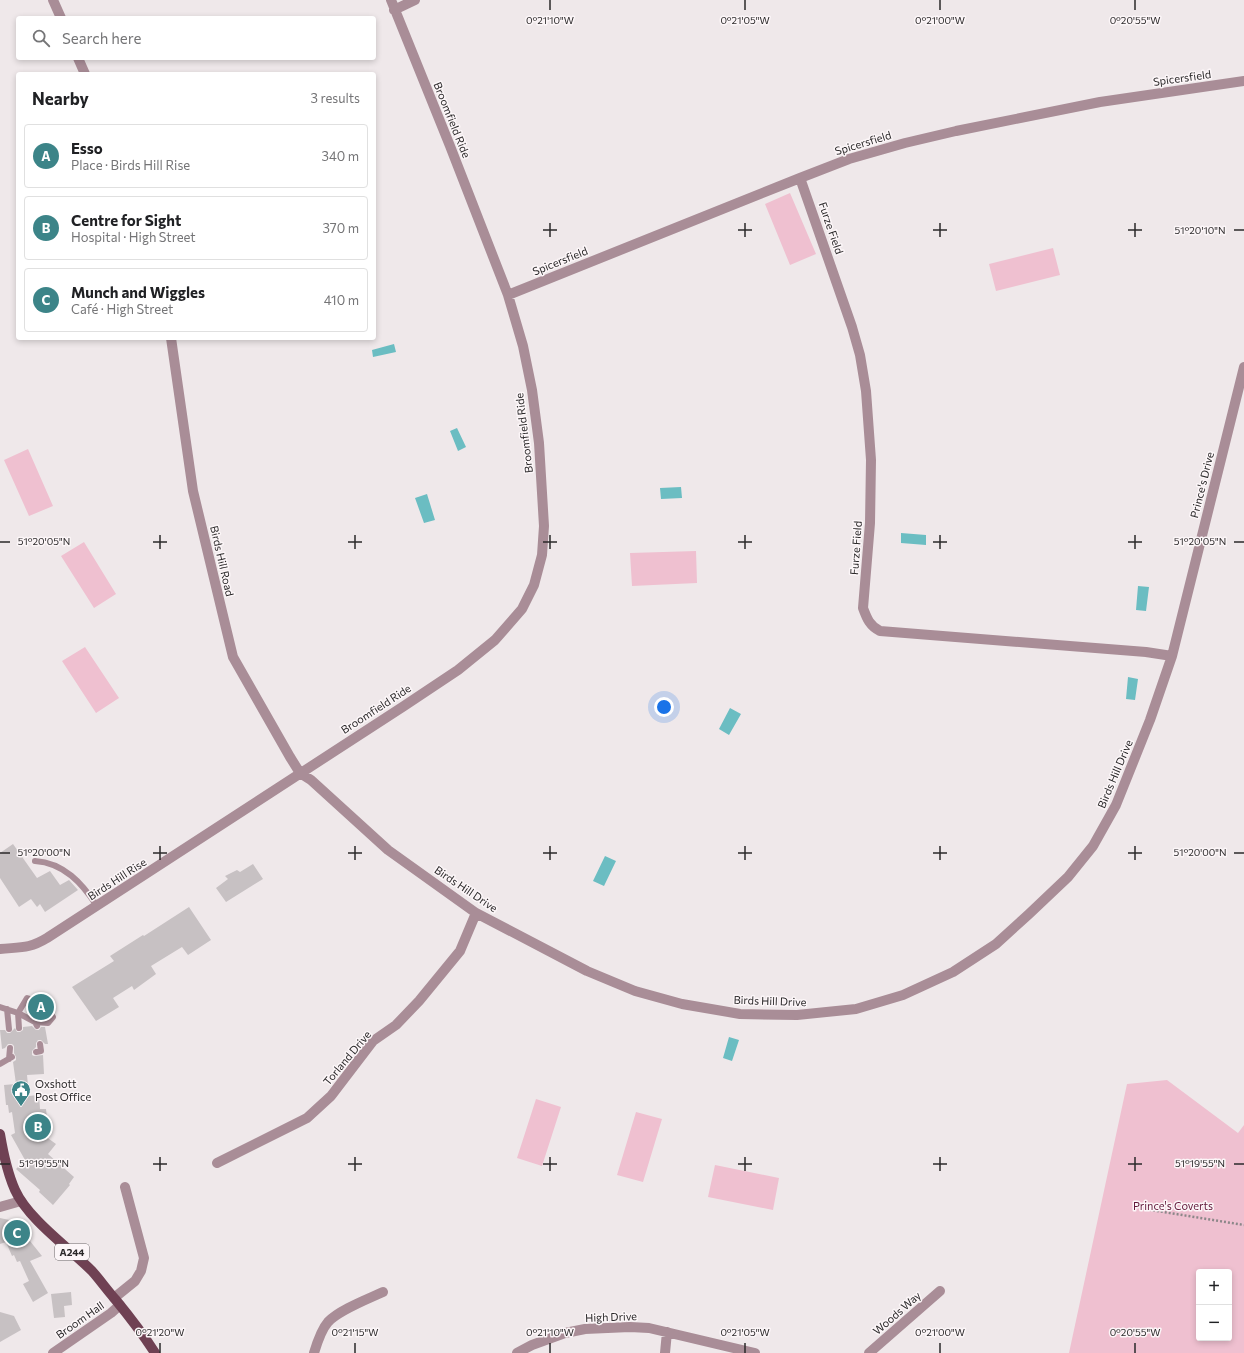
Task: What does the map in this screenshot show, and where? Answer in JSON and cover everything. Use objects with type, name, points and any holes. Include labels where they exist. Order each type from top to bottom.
[{"type":"main road","name":"A244","points":[[0,1134],[11,1180],[21,1201],[30,1212],[92,1272],[117,1302],[155,1353]]},
{"type":"street","points":[[53,0],[60,16]]},
{"type":"street","points":[[392,5],[415,0]]},
{"type":"street","name":"Broomfield Ride","points":[[300,773],[458,670],[495,640],[522,609],[534,585],[542,555],[544,526],[540,443],[532,390],[523,346],[508,295],[450,146],[392,5]]},
{"type":"street","points":[[79,60],[84,72]]},
{"type":"street","name":"Spicersfield","points":[[508,295],[848,159],[956,130],[1100,102],[1244,82]]},
{"type":"street","name":"Furze Field","points":[[800,178],[852,328],[860,355],[866,391],[871,460],[870,523],[863,608],[873,627],[880,631],[1146,652],[1172,656]]},
{"type":"street","name":"Birds Hill Road","points":[[171,340],[193,491],[233,657],[300,773]]},
{"type":"street","name":"Prince's Drive","points":[[1172,656],[1244,367]]},
{"type":"street","name":"Birds Hill Drive","points":[[300,773],[311,780],[388,850],[476,913],[587,971],[635,991],[682,1004],[740,1014],[797,1016],[856,1009],[903,995],[953,972],[996,944],[1068,877],[1093,846],[1116,805],[1150,720],[1172,656]]},
{"type":"street","name":"Birds Hill Rise","points":[[0,949],[28,947],[38,944],[300,773]]},
{"type":"street","name":"Torland Drive","points":[[217,1163],[307,1118],[331,1096],[373,1041],[396,1025],[419,1001],[460,951],[476,913]]},
{"type":"street","name":"Broom Hall","points":[[53,1353],[111,1313],[117,1302],[135,1281],[141,1271],[144,1258],[125,1187]]},
{"type":"street","points":[[0,1207],[21,1201]]},
{"type":"street","name":"Woods Way","points":[[869,1353],[940,1291]]},
{"type":"street","points":[[314,1353],[321,1333],[328,1322],[339,1313],[383,1292]]},
{"type":"street","name":"High Drive","points":[[517,1353],[546,1339],[565,1333],[585,1329],[630,1327],[649,1328],[755,1353]]},
{"type":"street","points":[[665,1353],[667,1332]]},
{"type":"lane","points":[[35,861],[44,861],[72,874],[87,891],[97,906]]},
{"type":"lane","points":[[19,1028],[18,1014],[26,998],[33,1000]]},
{"type":"lane","points":[[3,1008],[36,1024],[48,1023],[53,1017],[50,1013]]},
{"type":"lane","points":[[3,1008],[9,1029]]},
{"type":"lane","points":[[36,1052],[41,1051],[40,1044]]},
{"type":"lane","points":[[0,1064],[11,1058],[10,1048]]},
{"type":"path","points":[[1145,1209],[1244,1225]]},
{"type":"green space","points":[[790,193],[816,254],[790,265],[765,204]]},
{"type":"green space","points":[[1053,248],[1060,275],[996,291],[989,264]]},
{"type":"green space","points":[[28,449],[53,506],[29,516],[4,460]]},
{"type":"green space","points":[[84,542],[116,594],[94,608],[61,556]]},
{"type":"green space","points":[[696,551],[697,583],[632,586],[630,553]]},
{"type":"green space","points":[[85,647],[119,698],[96,713],[62,661]]},
{"type":"green space","name":"Prince's Coverts","points":[[1167,1080],[1238,1133],[1244,1125],[1244,1353],[1069,1353],[1127,1084]]},
{"type":"green space","points":[[536,1099],[561,1107],[542,1166],[517,1158]]},
{"type":"green space","points":[[636,1112],[662,1119],[643,1182],[617,1175]]},
{"type":"green space","points":[[715,1165],[779,1178],[773,1210],[708,1197]]},
{"type":"water","points":[[394,344],[396,352],[373,357],[372,350]]},
{"type":"water","points":[[457,428],[466,447],[458,451],[450,431]]},
{"type":"water","points":[[681,487],[682,498],[661,499],[660,488]]},
{"type":"water","points":[[427,494],[435,520],[424,523],[415,498]]},
{"type":"water","points":[[901,533],[926,535],[926,545],[901,543]]},
{"type":"water","points":[[1138,586],[1149,587],[1146,611],[1136,610]]},
{"type":"water","points":[[1128,677],[1138,679],[1135,700],[1126,699]]},
{"type":"water","points":[[730,708],[741,714],[729,735],[719,729]]},
{"type":"water","points":[[605,856],[616,861],[604,886],[593,881]]},
{"type":"water","points":[[729,1037],[739,1040],[732,1061],[723,1058]]},
{"type":"building","points":[[13,844],[37,878],[50,871],[60,885],[69,880],[78,890],[45,912],[40,904],[37,907],[31,899],[19,907],[0,878],[0,853]]},
{"type":"building","points":[[253,864],[263,879],[226,902],[216,888],[228,879],[225,876],[237,870],[240,872]]},
{"type":"building","points":[[189,907],[211,940],[188,955],[182,947],[151,966],[156,974],[134,990],[132,986],[113,998],[119,1007],[96,1021],[72,987],[114,961],[110,956]]},
{"type":"building","points":[[35,996],[54,1009],[47,1010],[47,1017],[29,1004],[36,1003],[37,999]]},
{"type":"building","points":[[32,1026],[36,1030],[39,1030],[41,1027],[45,1027],[48,1044],[38,1040],[36,1047],[32,1051],[32,1055],[34,1056],[43,1055],[44,1074],[27,1075],[29,1096],[39,1095],[40,1109],[46,1109],[48,1126],[38,1131],[56,1144],[48,1154],[74,1177],[69,1184],[70,1185],[53,1205],[39,1192],[40,1190],[16,1169],[25,1160],[11,1135],[15,1133],[12,1112],[9,1113],[8,1105],[6,1105],[4,1085],[16,1084],[13,1062],[16,1060],[16,1057],[14,1053],[14,1046],[12,1044],[8,1044],[2,1049],[0,1030],[5,1030],[7,1033],[10,1033],[15,1028],[17,1032],[20,1032],[23,1030],[23,1027]]},
{"type":"building","points":[[0,1218],[14,1221],[42,1256],[30,1261],[48,1293],[33,1302],[23,1284],[29,1281],[20,1261],[17,1262],[14,1255],[12,1256],[6,1242],[0,1244]]},
{"type":"building","points":[[71,1292],[72,1305],[64,1306],[65,1317],[54,1318],[51,1294]]},
{"type":"building","points":[[0,1312],[14,1316],[21,1330],[0,1342]]},
{"type":"place","name":"Esso","points":[[41,1007]]},
{"type":"place","name":"Oxshott Post Office","points":[[21,1107]]},
{"type":"place","name":"Centre for Sight","points":[[38,1127]]},
{"type":"place","name":"Munch and Wiggles","points":[[17,1233]]}]
